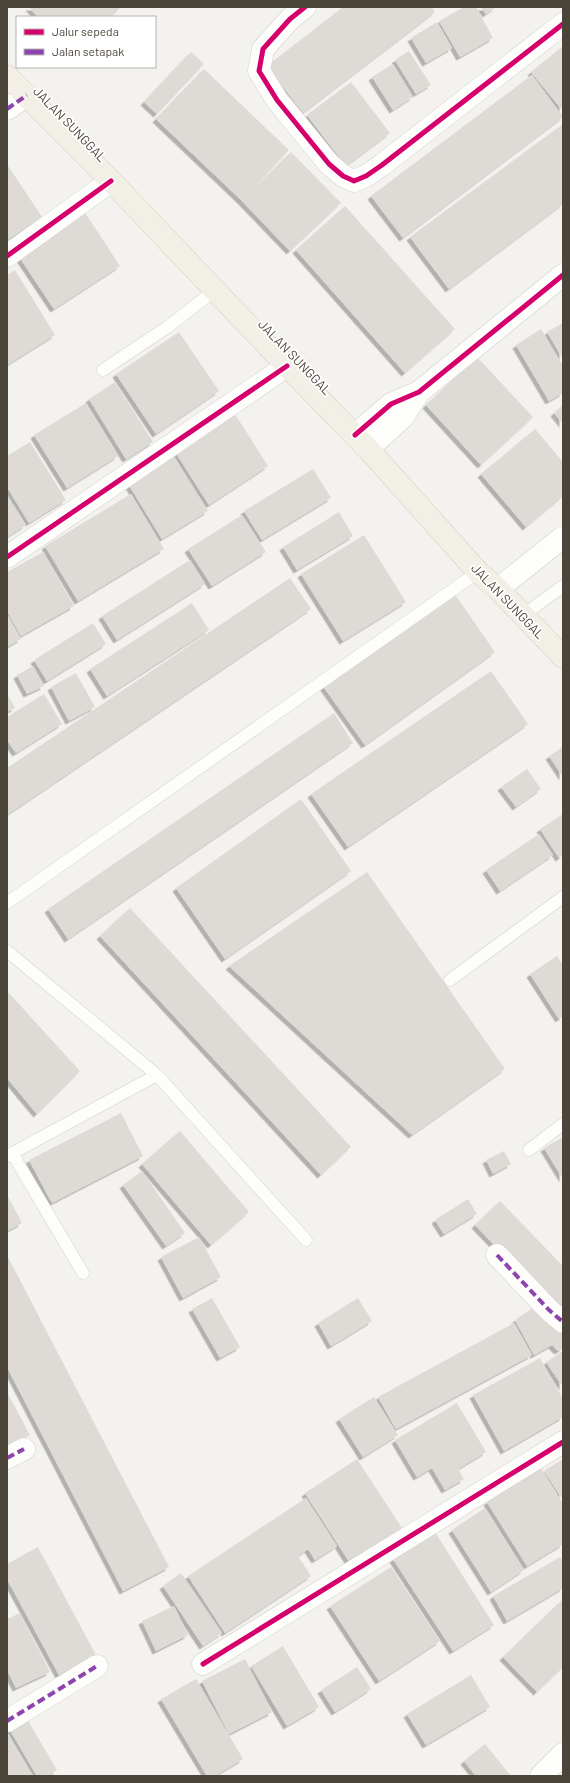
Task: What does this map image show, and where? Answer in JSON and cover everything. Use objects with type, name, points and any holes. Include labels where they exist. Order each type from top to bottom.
[{"type":"main road","name":"JALAN SUNGGAL","points":[[7,76],[111,180],[287,366],[362,442],[478,572],[498,589],[522,616],[563,657]]},
{"type":"street","points":[[305,7],[290,19],[263,49],[259,71],[277,100],[329,164],[343,176],[354,181],[366,176],[382,164],[563,24]]},
{"type":"street","points":[[7,109],[27,95]]},
{"type":"street","points":[[7,256],[111,180]]},
{"type":"street","points":[[362,442],[403,417],[419,392],[563,276]]},
{"type":"street","points":[[7,557],[287,366]]},
{"type":"street","points":[[498,589],[563,537]]},
{"type":"street","points":[[497,1255],[549,1310],[563,1322]]},
{"type":"street","points":[[203,1664],[563,1442]]},
{"type":"street","points":[[7,1721],[97,1666]]},
{"type":"street","points":[[541,1776],[563,1754]]},
{"type":"lane","points":[[103,370],[169,326],[215,290]]},
{"type":"lane","points":[[7,903],[478,572]]},
{"type":"lane","points":[[522,616],[563,586]]},
{"type":"lane","points":[[450,980],[563,897]]},
{"type":"lane","points":[[7,951],[158,1075],[306,1240]]},
{"type":"lane","points":[[83,1273],[10,1155],[158,1075]]},
{"type":"lane","points":[[530,1150],[563,1124]]},
{"type":"building","points":[[29,7],[121,7],[111,16],[37,16]]},
{"type":"building","points":[[343,7],[432,7],[435,12],[303,113],[267,66]]},
{"type":"building","points":[[464,7],[476,7],[493,38],[460,57],[439,21]]},
{"type":"building","points":[[481,7],[496,7],[486,14]]},
{"type":"building","points":[[437,22],[452,48],[426,63],[411,38]]},
{"type":"building","points":[[563,46],[563,111],[531,72]]},
{"type":"building","points":[[409,51],[431,85],[416,94],[395,60]]},
{"type":"building","points":[[191,52],[204,64],[157,114],[144,102]]},
{"type":"building","points":[[393,64],[413,97],[393,110],[372,77]]},
{"type":"building","points":[[204,69],[289,150],[248,194],[291,152],[341,203],[290,251],[241,200],[156,119]]},
{"type":"building","points":[[532,75],[563,117],[403,238],[371,196]]},
{"type":"building","points":[[351,82],[390,133],[346,166],[307,115]]},
{"type":"building","points":[[563,124],[563,204],[449,289],[410,237]]},
{"type":"building","points":[[7,164],[42,217],[7,240]]},
{"type":"building","points":[[345,206],[455,329],[405,373],[296,250]]},
{"type":"building","points":[[84,211],[120,266],[54,309],[18,255]]},
{"type":"building","points":[[15,270],[55,335],[7,365],[7,275]]},
{"type":"building","points":[[563,323],[563,359],[547,332]]},
{"type":"building","points":[[541,329],[563,366],[563,393],[549,401],[516,345]]},
{"type":"building","points":[[179,332],[219,391],[156,434],[116,374]]},
{"type":"building","points":[[477,357],[533,417],[481,465],[426,405]]},
{"type":"building","points":[[115,382],[153,442],[126,459],[89,399]]},
{"type":"building","points":[[86,403],[118,456],[67,488],[34,435]]},
{"type":"building","points":[[563,405],[563,424],[554,413]]},
{"type":"building","points":[[233,411],[268,466],[209,505],[174,450]]},
{"type":"building","points":[[535,429],[563,462],[563,496],[526,527],[481,474]]},
{"type":"building","points":[[30,442],[66,500],[29,523],[7,487],[7,456]]},
{"type":"building","points":[[173,455],[208,511],[162,539],[127,482]]},
{"type":"building","points":[[313,469],[331,498],[262,540],[244,511]]},
{"type":"building","points":[[131,494],[164,549],[78,601],[45,546]]},
{"type":"building","points":[[7,495],[26,525],[7,537]]},
{"type":"building","points":[[339,512],[353,536],[297,570],[283,547]]},
{"type":"building","points":[[242,515],[266,552],[212,586],[188,549]]},
{"type":"building","points":[[364,535],[406,602],[343,641],[301,574]]},
{"type":"building","points":[[43,552],[74,606],[21,636],[7,611],[7,572]]},
{"type":"building","points":[[190,560],[205,584],[117,640],[102,616]]},
{"type":"building","points":[[290,578],[311,609],[7,815],[7,768]]},
{"type":"building","points":[[454,593],[495,652],[365,745],[323,686]]},
{"type":"building","points":[[192,603],[209,630],[107,696],[90,669]]},
{"type":"building","points":[[7,614],[21,639],[7,647]]},
{"type":"building","points":[[93,623],[106,644],[47,681],[34,660]]},
{"type":"building","points":[[33,666],[44,686],[27,694],[17,675]]},
{"type":"building","points":[[491,671],[528,724],[348,847],[311,794]]},
{"type":"building","points":[[76,673],[95,707],[69,721],[51,687]]},
{"type":"building","points":[[7,694],[15,708],[7,712]]},
{"type":"building","points":[[44,694],[62,724],[16,753],[7,740],[7,717]]},
{"type":"building","points":[[334,713],[353,743],[68,939],[48,909]]},
{"type":"building","points":[[563,747],[563,777],[549,756]]},
{"type":"building","points":[[527,769],[541,789],[516,807],[501,787]]},
{"type":"building","points":[[301,799],[351,871],[225,959],[176,888]]},
{"type":"building","points":[[563,814],[563,855],[559,858],[540,829]]},
{"type":"building","points":[[539,834],[553,855],[500,891],[486,870]]},
{"type":"building","points":[[367,872],[505,1069],[412,1135],[229,966]]},
{"type":"building","points":[[130,908],[351,1147],[321,1175],[100,936]]},
{"type":"building","points":[[557,956],[563,965],[563,1016],[559,1019],[530,974]]},
{"type":"building","points":[[7,991],[80,1071],[37,1114],[7,1078]]},
{"type":"building","points":[[121,1113],[143,1156],[52,1203],[29,1160]]},
{"type":"building","points":[[180,1131],[249,1212],[211,1245],[142,1164]]},
{"type":"building","points":[[563,1137],[563,1179],[544,1148]]},
{"type":"building","points":[[504,1151],[511,1164],[493,1174],[486,1160]]},
{"type":"building","points":[[142,1171],[185,1233],[166,1246],[123,1185]]},
{"type":"building","points":[[7,1195],[22,1223],[7,1231]]},
{"type":"building","points":[[468,1199],[477,1214],[444,1234],[435,1220]]},
{"type":"building","points":[[500,1201],[563,1266],[563,1316],[475,1225]]},
{"type":"building","points":[[199,1237],[221,1277],[183,1298],[161,1257]]},
{"type":"building","points":[[7,1255],[169,1567],[123,1591],[7,1367]]},
{"type":"building","points":[[212,1298],[240,1347],[220,1358],[192,1309]]},
{"type":"building","points":[[358,1298],[372,1321],[331,1346],[318,1323]]},
{"type":"building","points":[[534,1307],[563,1332],[563,1348],[558,1351],[552,1345],[534,1355],[515,1320]]},
{"type":"building","points":[[514,1323],[532,1355],[396,1429],[378,1397]]},
{"type":"building","points":[[563,1351],[563,1387],[546,1362]]},
{"type":"building","points":[[540,1358],[563,1399],[563,1417],[504,1451],[473,1395]]},
{"type":"building","points":[[7,1392],[30,1435],[7,1447]]},
{"type":"building","points":[[374,1397],[398,1435],[363,1457],[339,1419]]},
{"type":"building","points":[[457,1403],[486,1452],[458,1469],[464,1479],[445,1490],[432,1468],[417,1477],[395,1440]]},
{"type":"building","points":[[357,1459],[402,1528],[350,1563],[305,1493]]},
{"type":"building","points":[[563,1459],[563,1500],[544,1471]]},
{"type":"building","points":[[541,1468],[563,1504],[563,1544],[527,1566],[487,1502]]},
{"type":"building","points":[[306,1498],[337,1546],[315,1560],[308,1549],[298,1556],[311,1576],[225,1633],[188,1576]]},
{"type":"building","points":[[485,1508],[524,1570],[491,1592],[452,1530]]},
{"type":"building","points":[[435,1532],[494,1625],[453,1651],[393,1559]]},
{"type":"building","points":[[38,1547],[96,1655],[59,1675],[7,1579],[7,1564]]},
{"type":"building","points":[[560,1557],[563,1562],[563,1588],[507,1621],[493,1596]]},
{"type":"building","points":[[391,1567],[440,1641],[379,1681],[330,1606]]},
{"type":"building","points":[[181,1573],[222,1633],[203,1646],[163,1586]]},
{"type":"building","points":[[562,1600],[563,1667],[537,1692],[503,1657]]},
{"type":"building","points":[[174,1606],[188,1635],[156,1651],[142,1621]]},
{"type":"building","points":[[20,1613],[50,1672],[16,1688],[7,1670],[7,1619]]},
{"type":"building","points":[[283,1646],[319,1707],[287,1726],[251,1666]]},
{"type":"building","points":[[245,1659],[272,1712],[229,1734],[202,1681]]},
{"type":"building","points":[[357,1667],[371,1689],[335,1712],[321,1690]]},
{"type":"building","points":[[471,1675],[490,1707],[426,1745],[407,1714]]},
{"type":"building","points":[[196,1679],[243,1759],[215,1776],[207,1776],[161,1699]]},
{"type":"building","points":[[24,1714],[57,1770],[48,1776],[37,1776],[7,1725]]},
{"type":"building","points":[[7,1732],[33,1776],[7,1776]]},
{"type":"building","points":[[485,1744],[511,1776],[476,1776],[464,1761]]},
{"type":"marked path","points":[[7,109],[27,95]]},
{"type":"marked path","points":[[497,1255],[549,1310],[563,1322]]},
{"type":"marked path","points":[[7,1458],[24,1449]]},
{"type":"marked path","points":[[7,1721],[97,1666]]},
{"type":"cycle path","points":[[305,7],[290,19],[263,49],[259,71],[277,100],[329,164],[343,176],[354,181],[366,176],[382,165],[563,24]]},
{"type":"cycle path","points":[[7,256],[111,181]]},
{"type":"cycle path","points":[[355,435],[391,404],[419,392],[563,275]]},
{"type":"cycle path","points":[[7,557],[287,366]]},
{"type":"cycle path","points":[[203,1664],[563,1442]]}]
